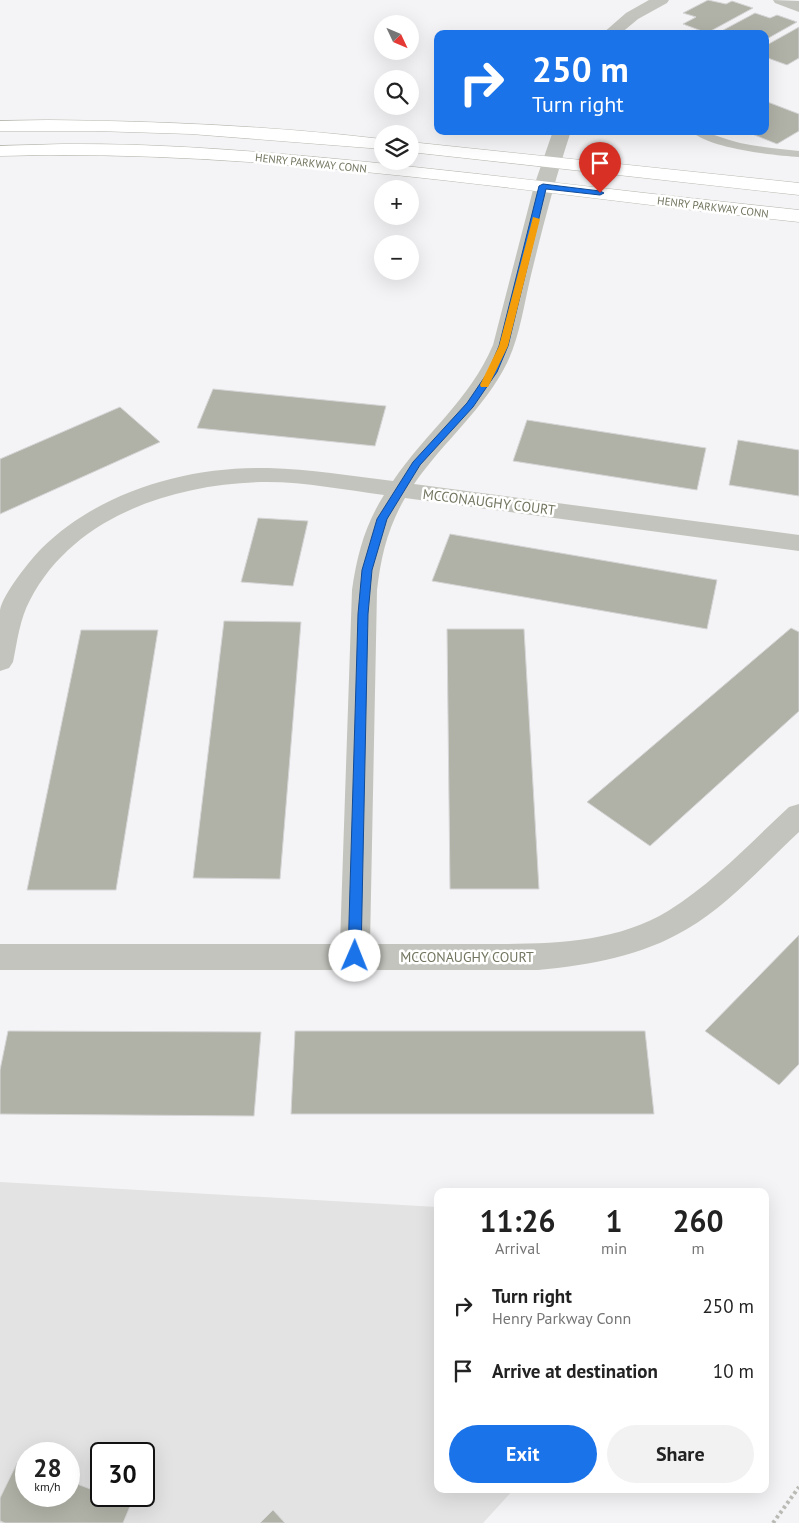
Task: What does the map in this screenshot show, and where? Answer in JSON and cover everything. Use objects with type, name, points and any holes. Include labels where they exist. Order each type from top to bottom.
[{"type":"street","points":[[615,30],[632,16],[661,0]]},
{"type":"street","points":[[780,0],[799,7]]},
{"type":"street","name":"HENRY PARKWAY CONN","points":[[0,126],[109,125],[197,128],[374,143]]},
{"type":"street","points":[[355,956],[365,588],[371,554],[382,519],[400,490],[417,464],[470,405],[492,372],[504,346],[543,186],[561,135]]},
{"type":"street","name":"HENRY PARKWAY CONN","points":[[419,148],[799,189]]},
{"type":"street","name":"HENRY PARKWAY CONN","points":[[0,150],[75,149],[178,152],[265,158],[543,186],[799,216]]},
{"type":"street","name":"MCCONAUGHY COURT","points":[[0,662],[13,611],[32,575],[64,541],[91,521],[122,504],[153,492],[192,482],[250,475],[306,477],[799,543]]},
{"type":"street","name":"MCCONAUGHY COURT","points":[[0,957],[538,957],[577,954],[621,944],[664,927],[701,904],[799,814]]},
{"type":"lane","points":[[707,135],[753,150],[799,154]]},
{"type":"path","points":[[773,1523],[799,1487]]},
{"type":"shaded area","points":[[0,1182],[434,1207],[434,1493],[510,1493],[483,1523],[0,1523]]},
{"type":"building","points":[[708,0],[726,4],[732,1],[753,8],[713,30],[699,30],[683,24],[696,17],[683,13]]},
{"type":"building","points":[[755,13],[770,18],[777,15],[797,22],[769,38],[769,30],[723,30]]},
{"type":"building","points":[[799,27],[799,58],[787,65],[769,58],[769,44]]},
{"type":"building","points":[[769,103],[799,114],[799,131],[777,144],[754,135],[769,135]]},
{"type":"building","points":[[213,389],[386,406],[375,446],[197,428]]},
{"type":"building","points":[[120,407],[160,442],[0,514],[0,459]]},
{"type":"building","points":[[527,420],[706,448],[697,490],[513,461]]},
{"type":"building","points":[[738,440],[799,450],[799,496],[729,485]]},
{"type":"building","points":[[258,518],[308,521],[293,586],[241,582]]},
{"type":"building","points":[[450,534],[717,580],[707,629],[432,581]]},
{"type":"building","points":[[224,621],[301,622],[280,879],[193,878]]},
{"type":"building","points":[[791,628],[799,632],[799,711],[650,846],[587,802]]},
{"type":"building","points":[[447,629],[524,629],[539,889],[450,889]]},
{"type":"building","points":[[81,630],[158,630],[116,890],[27,890]]},
{"type":"building","points":[[799,935],[799,1064],[779,1085],[705,1031]]},
{"type":"building","points":[[8,1031],[261,1032],[254,1116],[0,1114],[0,1070]]},
{"type":"building","points":[[295,1031],[645,1031],[654,1114],[291,1114]]},
{"type":"building","points":[[15,1467],[15,1507],[80,1507],[80,1485],[90,1489],[90,1507],[130,1507],[123,1523],[5,1523],[0,1521],[0,1498]]},
{"type":"building","points":[[273,1510],[285,1523],[260,1523]]},
{"type":"slow traffic","points":[[484,385],[504,346],[536,219]]},
{"type":"route","points":[[355,956],[363,614],[367,570],[376,536],[382,519],[417,464],[429,448],[470,405],[492,372],[504,346],[543,186],[600,193]]}]
